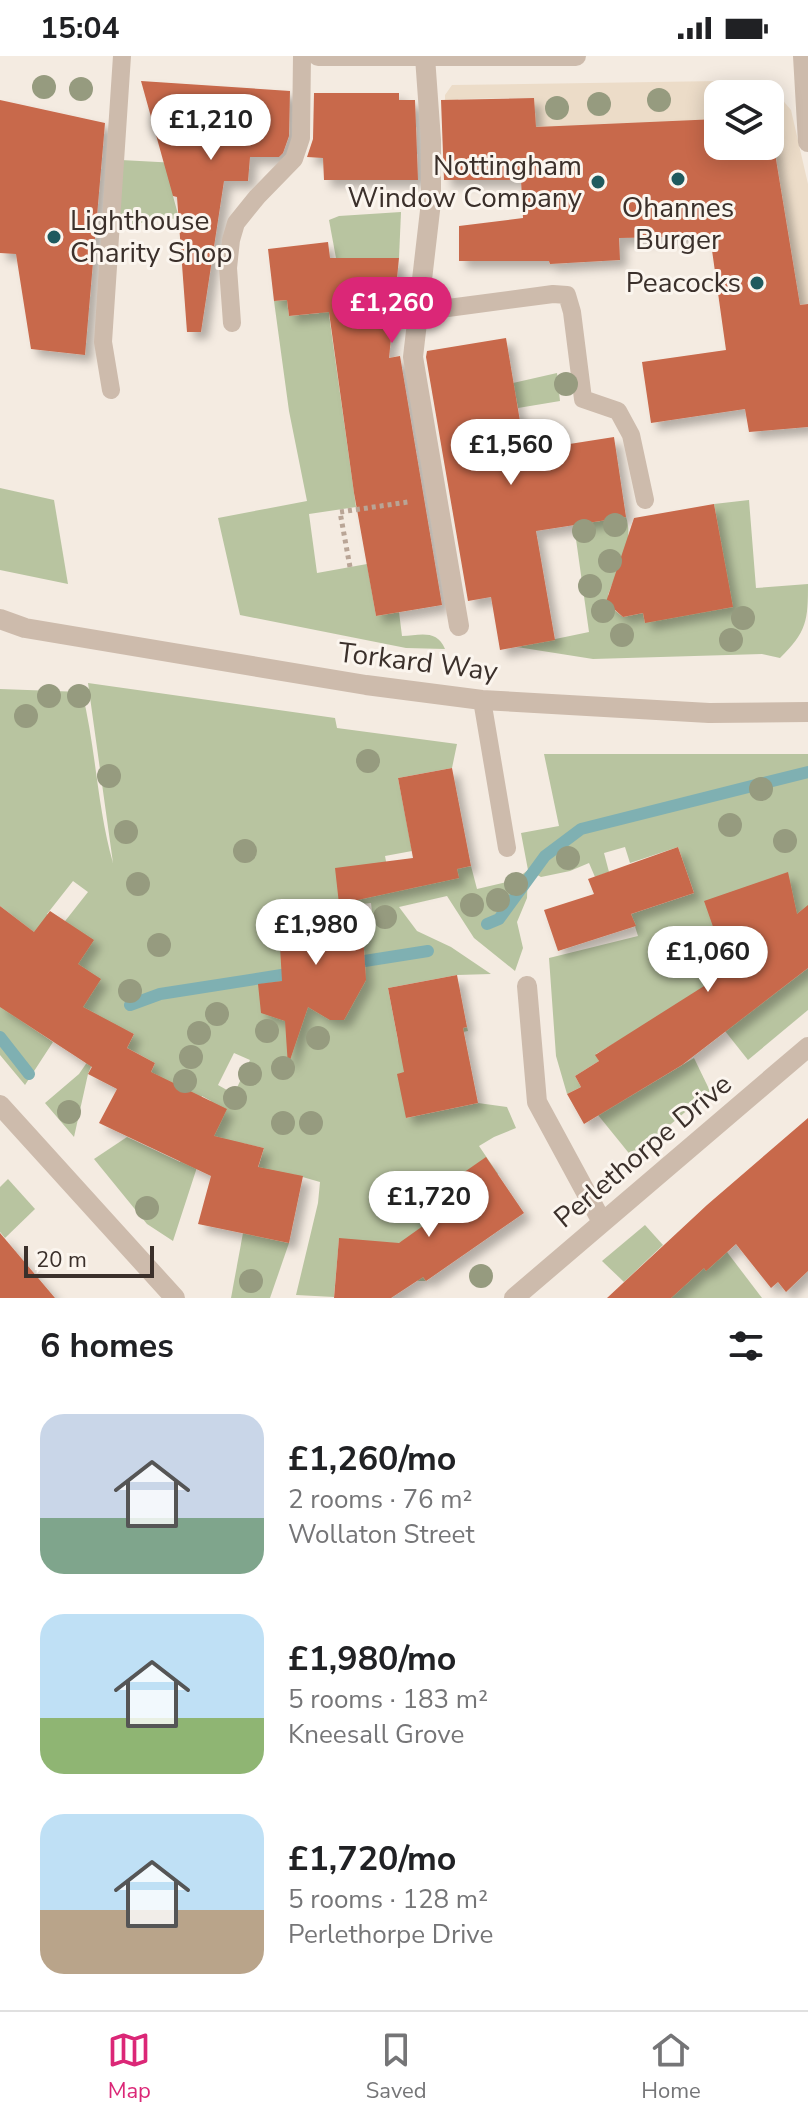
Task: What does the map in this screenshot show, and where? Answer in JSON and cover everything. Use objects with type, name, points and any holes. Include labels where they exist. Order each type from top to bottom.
[{"type":"street","points":[[318,56],[576,56]]},
{"type":"street","points":[[803,56],[808,142]]},
{"type":"street","points":[[425,57],[431,140],[431,202],[413,357],[459,626]]},
{"type":"street","points":[[0,619],[25,628]]},
{"type":"street","points":[[0,630],[25,628]]},
{"type":"street","name":"Torkard Way","points":[[25,628],[366,685],[482,700],[709,713],[808,712]]},
{"type":"street","points":[[527,986],[537,1102],[602,1222]]},
{"type":"street","name":"Perlethorpe Drive","points":[[514,1298],[808,1047]]},
{"type":"street","points":[[0,1105],[175,1298]]},
{"type":"lane","points":[[111,390],[103,342],[122,56]]},
{"type":"lane","points":[[232,323],[228,268],[231,240],[236,223],[294,159],[301,138],[302,56]]},
{"type":"lane","points":[[418,312],[553,294],[567,295],[583,399],[618,411],[631,435],[645,500]]},
{"type":"lane","points":[[482,700],[507,848]]},
{"type":"path","points":[[350,567],[340,512],[437,498]]},
{"type":"green space","points":[[121,160],[177,163],[173,196],[179,218],[116,226]]},
{"type":"green space","points":[[401,212],[399,258],[336,258],[329,220],[339,216]]},
{"type":"green space","points":[[334,289],[329,315],[356,507],[309,514],[317,573],[367,564],[376,616],[399,612],[402,636],[433,636],[445,649],[406,648],[240,615],[218,518],[307,501],[289,411],[274,301],[287,300],[289,316],[320,313]]},
{"type":"green space","points":[[557,373],[560,401],[518,408],[513,383]]},
{"type":"green space","points":[[0,488],[54,500],[68,584],[0,570]]},
{"type":"green space","points":[[749,500],[756,588],[808,584],[801,633],[780,658],[762,654],[593,659],[517,647],[589,632],[574,525],[626,517],[627,547],[608,595],[613,609],[623,617],[643,613],[645,622],[732,607],[714,504]]},
{"type":"green space","points":[[88,683],[335,718],[337,728],[457,744],[452,768],[398,778],[412,851],[385,856],[392,892],[421,886],[427,874],[471,866],[477,889],[515,880],[528,870],[527,898],[517,922],[523,948],[515,971],[474,938],[447,896],[399,907],[417,931],[451,947],[491,974],[457,975],[388,988],[398,1041],[467,1027],[468,1031],[402,1044],[408,1071],[406,1118],[478,1103],[507,1107],[516,1128],[479,1146],[498,1174],[473,1191],[457,1214],[400,1243],[426,1281],[418,1281],[392,1243],[339,1239],[334,1297],[296,1295],[318,1203],[320,1182],[292,1174],[254,1182],[264,1148],[242,1143],[201,1155],[173,1241],[147,1224],[94,1159],[127,1137],[180,1162],[211,1101],[202,1096],[195,1109],[147,1081],[155,1063],[127,1048],[134,1034],[109,1022],[10,1013],[53,1042],[25,1085],[0,1055],[0,1003],[35,933],[0,906],[0,689],[82,692],[113,863]],"holes":[[[73,881],[88,892],[62,925],[47,914]],[[371,903],[372,912],[362,915],[364,953],[279,935],[278,912]],[[234,1053],[250,1060],[234,1094],[218,1085]]]},
{"type":"green space","points":[[544,754],[808,754],[808,916],[731,953],[706,971],[715,985],[596,1054],[599,1061],[575,1076],[581,1087],[567,1094],[556,1056],[549,958],[638,936],[631,914],[694,893],[678,847],[630,863],[625,847],[604,853],[609,872],[595,877],[589,863],[541,877],[528,870],[521,833],[559,826]]},
{"type":"green space","points":[[808,968],[808,1010],[748,1060],[725,1031]]},
{"type":"green space","points":[[101,1042],[88,1074],[74,1137],[45,1103],[79,1074]]},
{"type":"green space","points":[[694,1058],[710,1091],[632,1157],[598,1115]]},
{"type":"green space","points":[[8,1179],[35,1209],[5,1238],[0,1232],[0,1187]]},
{"type":"green space","points":[[645,1225],[663,1245],[624,1282],[602,1261]]},
{"type":"green space","points":[[243,1233],[289,1243],[270,1298],[231,1298]]},
{"type":"green space","points":[[727,1252],[762,1298],[671,1298],[697,1261]]},
{"type":"shaded area","points":[[704,81],[704,121],[536,129],[533,98],[459,99],[445,109],[445,95],[452,85]]},
{"type":"shaded area","points":[[784,102],[791,110],[808,184],[808,304],[800,305],[776,160],[784,160]]},
{"type":"building","points":[[141,81],[290,91],[289,136],[283,153],[279,157],[250,157],[248,181],[224,181],[201,332],[187,332],[177,197],[173,196]]},
{"type":"building","points":[[314,93],[399,93],[399,100],[415,100],[418,180],[324,180],[323,158],[307,157],[313,139]]},
{"type":"building","points":[[534,98],[536,127],[704,120],[704,160],[776,160],[800,305],[808,304],[808,427],[749,432],[745,409],[651,423],[642,362],[726,350],[710,236],[619,238],[620,260],[550,264],[549,261],[459,261],[459,226],[523,218],[521,180],[444,180],[441,100]]},
{"type":"building","name":"Lighthouse Charity Shop","points":[[0,100],[105,123],[85,355],[31,349],[16,254],[0,253]]},
{"type":"building","points":[[328,242],[330,258],[399,258],[389,358],[400,356],[442,605],[376,616],[354,493],[329,312],[289,316],[287,300],[274,301],[268,249]]},
{"type":"building","points":[[506,338],[525,451],[614,437],[626,517],[536,531],[555,640],[500,650],[491,597],[468,601],[426,357],[427,351]]},
{"type":"building","points":[[714,504],[733,607],[645,623],[643,613],[623,617],[606,602],[634,518]]},
{"type":"building","points":[[452,768],[471,866],[457,869],[459,878],[339,904],[335,868],[413,858],[398,778]]},
{"type":"building","points":[[678,847],[694,893],[631,914],[636,926],[558,951],[544,910],[594,894],[588,879]]},
{"type":"building","points":[[788,872],[797,914],[808,905],[808,968],[682,1065],[584,1124],[567,1094],[581,1087],[575,1076],[599,1061],[595,1055],[712,981],[705,971],[724,958],[704,901]]},
{"type":"building","points":[[361,905],[366,980],[344,1020],[330,1020],[308,1007],[288,1066],[285,1021],[261,1013],[258,984],[282,981],[278,912]]},
{"type":"building","points":[[0,906],[34,932],[50,911],[94,940],[78,964],[101,979],[83,1007],[134,1034],[127,1048],[155,1063],[151,1072],[227,1109],[214,1136],[264,1148],[258,1167],[303,1176],[289,1243],[198,1224],[211,1176],[99,1123],[117,1089],[88,1074],[92,1067],[0,1007]]},
{"type":"building","points":[[457,975],[467,1027],[463,1028],[478,1103],[406,1118],[397,1074],[404,1072],[388,988]]},
{"type":"building","points":[[808,1118],[808,1271],[786,1292],[778,1282],[771,1288],[736,1244],[671,1298],[607,1298],[707,1205]]},
{"type":"building","points":[[486,1157],[524,1213],[426,1281],[423,1277],[391,1298],[334,1298],[339,1238],[399,1243],[451,1206],[440,1189]]},
{"type":"building","points":[[0,1233],[55,1298],[0,1298]]},
{"type":"waterway","points":[[487,924],[499,919],[545,856],[581,829],[808,772]]},
{"type":"waterway","points":[[352,963],[428,951]]},
{"type":"waterway","points":[[130,1005],[160,994],[294,973]]},
{"type":"waterway","points":[[0,1037],[29,1074]]},
{"type":"place","name":"Ohannes Burger","points":[[678,179]]},
{"type":"place","name":"Nottingham Window Company","points":[[598,182]]},
{"type":"place","name":"Lighthouse Charity Shop","points":[[54,237]]},
{"type":"place","name":"Peacocks","points":[[757,283]]}]
